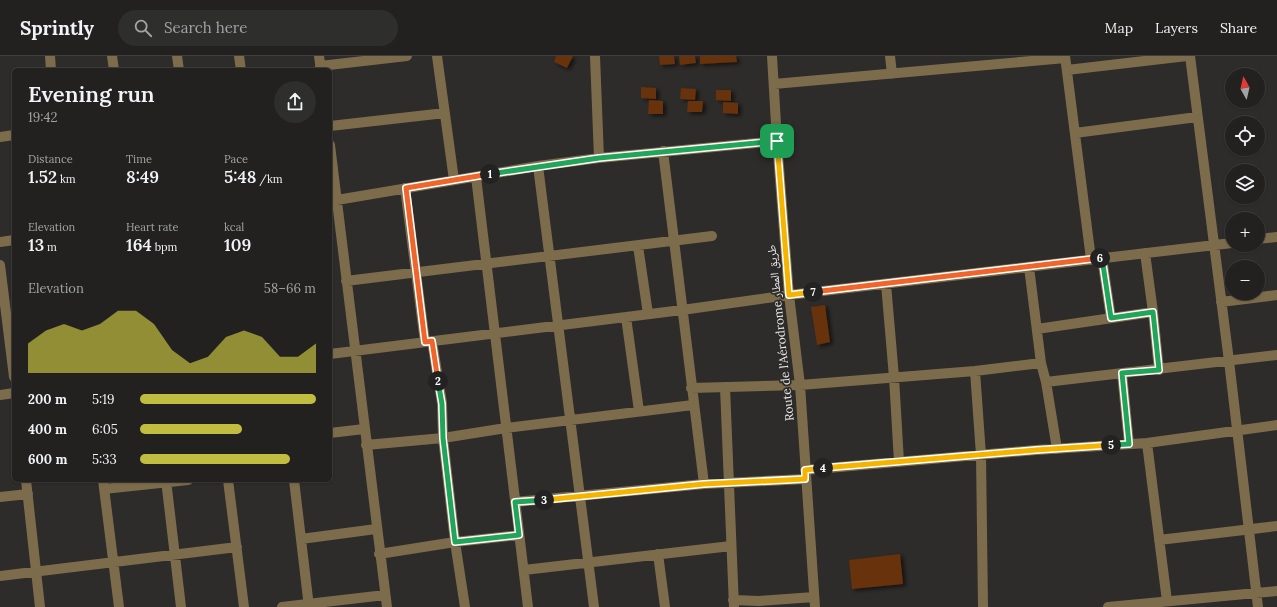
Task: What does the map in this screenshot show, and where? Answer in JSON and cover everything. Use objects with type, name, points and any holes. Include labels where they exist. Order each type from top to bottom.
[{"type":"street","points":[[50,56],[51,68]]},
{"type":"street","points":[[112,56],[114,68]]},
{"type":"street","points":[[178,56],[179,68]]},
{"type":"street","points":[[239,56],[241,68]]},
{"type":"street","points":[[320,64],[407,56]]},
{"type":"street","points":[[437,56],[454,180]]},
{"type":"street","points":[[595,56],[599,158]]},
{"type":"street","name":"Route de l'Aérodrome طريق المطار","points":[[772,56],[789,295],[800,385],[814,602]]},
{"type":"street","points":[[890,56],[892,74]]},
{"type":"street","points":[[1067,70],[1187,56]]},
{"type":"street","points":[[1190,56],[1229,361],[1258,607]]},
{"type":"street","points":[[774,84],[1065,57],[1091,259]]},
{"type":"street","points":[[332,126],[445,113]]},
{"type":"street","points":[[1075,133],[1197,117]]},
{"type":"street","points":[[0,137],[12,135]]},
{"type":"street","points":[[333,200],[538,166],[663,151],[777,141]]},
{"type":"street","points":[[663,151],[704,484]]},
{"type":"street","points":[[538,166],[594,607]]},
{"type":"street","points":[[476,176],[528,607]]},
{"type":"street","points":[[332,182],[333,200],[346,281],[379,554],[387,607]]},
{"type":"street","points":[[406,188],[416,273],[428,341],[442,404],[443,438],[455,542],[465,607]]},
{"type":"street","points":[[346,281],[486,265],[712,236]]},
{"type":"street","points":[[1265,239],[1277,237]]},
{"type":"street","points":[[0,242],[12,240]]},
{"type":"street","points":[[332,354],[682,310],[789,295],[1225,244]]},
{"type":"street","points":[[638,246],[648,314]]},
{"type":"street","points":[[1145,253],[1159,370]]},
{"type":"street","points":[[1102,258],[1111,318]]},
{"type":"street","points":[[0,265],[10,319],[12,348]]},
{"type":"street","points":[[1029,267],[1041,363],[1046,382],[1057,449]]},
{"type":"street","points":[[886,284],[894,377],[899,462]]},
{"type":"street","points":[[1221,302],[1277,295]]},
{"type":"street","points":[[1037,329],[1153,312]]},
{"type":"street","points":[[626,317],[639,411]]},
{"type":"street","points":[[1046,382],[1277,356]]},
{"type":"street","points":[[691,388],[800,385],[975,371],[1041,363]]},
{"type":"street","points":[[975,371],[981,455],[983,607]]},
{"type":"street","points":[[1122,373],[1129,444]]},
{"type":"street","points":[[725,387],[734,603],[759,604],[814,602]]},
{"type":"street","points":[[0,395],[12,393]]},
{"type":"street","points":[[366,445],[443,438],[506,428],[694,405]]},
{"type":"street","points":[[515,502],[581,497],[704,484],[729,483],[899,462],[1147,443],[1277,425]]},
{"type":"street","points":[[332,433],[364,429]]},
{"type":"street","points":[[1147,443],[1167,601]]},
{"type":"street","points":[[26,482],[40,607]]},
{"type":"street","points":[[119,607],[104,484],[146,482]]},
{"type":"street","points":[[167,482],[181,607]]},
{"type":"street","points":[[228,482],[244,607]]},
{"type":"street","points":[[294,482],[309,605]]},
{"type":"street","points":[[0,498],[28,494]]},
{"type":"street","points":[[1159,540],[1277,526]]},
{"type":"street","points":[[301,539],[376,528]]},
{"type":"street","points":[[379,554],[455,542],[519,535]]},
{"type":"street","points":[[524,570],[731,546]]},
{"type":"street","points":[[0,576],[237,547]]},
{"type":"street","points":[[658,554],[665,607]]},
{"type":"street","points":[[1108,607],[1277,591]]},
{"type":"street","points":[[282,607],[385,595]]},
{"type":"building","points":[[556,56],[573,56],[567,68],[554,62]]},
{"type":"building","points":[[659,56],[674,56],[675,64],[660,65]]},
{"type":"building","points":[[679,56],[695,56],[696,63],[680,65]]},
{"type":"building","points":[[700,56],[736,56],[737,62],[700,64]]},
{"type":"building","points":[[641,87],[656,88],[656,99],[641,98]]},
{"type":"building","points":[[681,88],[696,89],[695,100],[680,99]]},
{"type":"building","points":[[716,90],[731,90],[731,101],[716,100]]},
{"type":"building","points":[[649,100],[663,101],[663,114],[648,114]]},
{"type":"building","points":[[688,101],[703,101],[702,112],[687,112]]},
{"type":"building","points":[[723,102],[738,103],[738,114],[723,113]]},
{"type":"building","points":[[825,305],[830,342],[817,345],[811,307]]},
{"type":"building","points":[[900,554],[903,584],[852,589],[849,560]]},
{"type":"route","points":[[777,141],[789,295],[1102,258],[1111,318],[1153,312],[1159,370],[1122,373],[1129,444],[1036,450],[805,470],[805,479],[704,484],[581,497],[515,502],[519,535],[455,542],[443,438],[442,404],[432,341],[425,342],[406,188],[538,166],[599,158],[777,141]]}]
